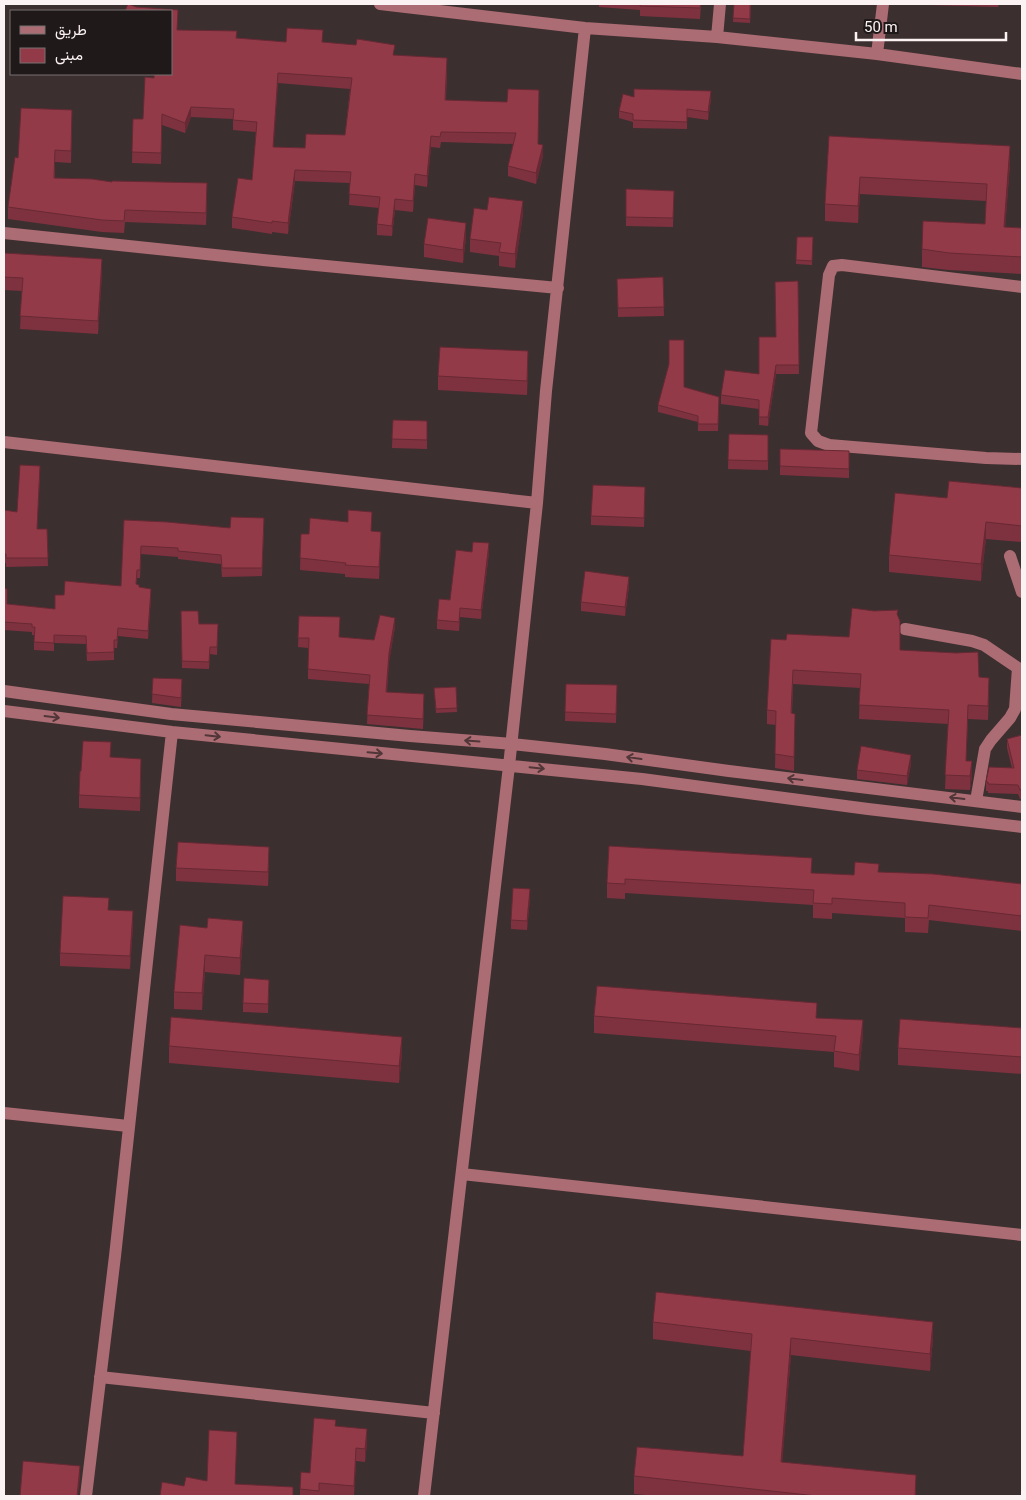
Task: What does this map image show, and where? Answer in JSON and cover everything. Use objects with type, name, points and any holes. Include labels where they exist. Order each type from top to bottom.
[{"type":"street","points":[[380,4],[442,7],[585,28],[717,37],[877,54],[1022,74]]},
{"type":"street","points":[[717,37],[720,4]]},
{"type":"street","points":[[877,54],[883,4]]},
{"type":"street","points":[[424,1496],[510,766],[537,503],[546,391],[585,28]]},
{"type":"street","points":[[4,233],[558,288]]},
{"type":"street","points":[[1022,287],[842,265],[833,266],[829,275],[812,433],[818,441],[829,445],[986,458],[1022,459]]},
{"type":"street","points":[[4,442],[537,503]]},
{"type":"street","points":[[1010,556],[1022,592]]},
{"type":"street","points":[[905,629],[972,641],[984,645],[1020,670],[1015,708],[1010,718],[985,749],[976,801]]},
{"type":"street","points":[[4,691],[172,714],[605,754],[1022,807]]},
{"type":"street","points":[[4,711],[172,732],[642,779],[1022,827]]},
{"type":"street","points":[[86,1496],[172,732]]},
{"type":"street","points":[[4,1113],[128,1126]]},
{"type":"street","points":[[462,1174],[1022,1235]]},
{"type":"street","points":[[100,1377],[434,1413]]},
{"type":"building","points":[[128,4],[136,7],[178,10],[177,30],[237,31],[236,38],[286,42],[287,28],[323,30],[322,42],[356,45],[357,39],[395,45],[393,55],[447,58],[445,100],[507,102],[508,89],[539,90],[538,144],[543,145],[536,173],[508,166],[516,133],[441,132],[440,137],[431,136],[427,176],[415,174],[413,201],[395,199],[392,226],[377,224],[380,197],[349,194],[351,172],[295,170],[288,223],[272,221],[272,223],[232,217],[238,178],[252,180],[257,122],[233,120],[234,109],[191,107],[185,123],[162,114],[161,153],[132,152],[133,119],[143,119],[145,77],[154,78],[154,75],[172,75],[172,10],[125,10]],"holes":[[[278,73],[352,78],[345,135],[306,134],[305,148],[273,147]]]},
{"type":"building","points":[[640,4],[701,4],[700,8],[640,6]]},
{"type":"building","points":[[734,4],[750,4],[750,19],[733,18]]},
{"type":"building","points":[[634,89],[711,91],[708,112],[687,109],[687,122],[633,120],[633,114],[619,111],[623,94],[634,97]]},
{"type":"building","points":[[21,108],[72,110],[71,151],[55,150],[54,178],[92,179],[112,182],[207,183],[206,213],[125,210],[124,221],[102,220],[8,207],[15,157],[18,158]]},
{"type":"building","points":[[829,136],[1010,146],[1004,227],[1022,228],[1022,257],[949,253],[922,249],[923,221],[985,224],[987,184],[860,177],[858,206],[825,204]]},
{"type":"building","points":[[626,189],[674,191],[673,218],[626,217]]},
{"type":"building","points":[[489,197],[523,201],[515,254],[499,252],[501,243],[470,239],[474,208],[487,210]]},
{"type":"building","points":[[428,218],[466,223],[463,250],[424,244]]},
{"type":"building","points":[[797,237],[813,237],[812,261],[796,260]]},
{"type":"building","points":[[4,253],[102,259],[98,321],[20,316],[23,278],[4,277]]},
{"type":"building","points":[[663,277],[664,307],[618,308],[617,279]]},
{"type":"building","points":[[798,281],[799,365],[776,365],[768,417],[759,417],[759,400],[721,395],[725,370],[759,374],[759,337],[776,337],[775,282]]},
{"type":"building","points":[[669,340],[684,340],[684,387],[719,397],[718,424],[698,424],[698,416],[658,405],[669,364]]},
{"type":"building","points":[[440,347],[528,351],[527,381],[438,376]]},
{"type":"building","points":[[393,420],[427,421],[427,440],[392,439]]},
{"type":"building","points":[[729,434],[768,435],[768,461],[728,460]]},
{"type":"building","points":[[780,449],[849,451],[849,469],[780,466]]},
{"type":"building","points":[[20,465],[40,466],[37,529],[47,529],[48,558],[6,558],[6,554],[4,554],[4,510],[17,512]]},
{"type":"building","points":[[949,481],[1022,488],[1022,526],[986,522],[981,564],[889,555],[895,493],[947,498]]},
{"type":"building","points":[[593,485],[645,487],[644,518],[591,516]]},
{"type":"building","points":[[348,510],[372,512],[371,531],[381,532],[379,567],[345,565],[346,563],[300,558],[301,534],[309,534],[310,518],[348,522]]},
{"type":"building","points":[[231,517],[264,518],[262,568],[222,568],[221,555],[178,551],[178,548],[141,546],[140,570],[137,570],[136,584],[139,587],[151,589],[148,631],[118,628],[117,640],[114,640],[114,652],[87,653],[86,636],[54,635],[54,643],[34,642],[35,627],[32,627],[32,624],[4,622],[4,588],[7,589],[7,604],[55,609],[55,595],[64,595],[65,581],[121,586],[124,520],[230,528]]},
{"type":"building","points":[[473,542],[489,543],[481,610],[460,608],[459,622],[437,620],[439,599],[450,600],[456,550],[472,552]]},
{"type":"building","points":[[585,571],[629,577],[625,607],[581,602]]},
{"type":"building","points":[[852,608],[874,611],[898,610],[900,650],[956,653],[978,652],[979,677],[989,678],[988,706],[968,705],[966,761],[972,761],[970,776],[945,775],[949,710],[859,705],[861,674],[793,670],[791,713],[795,714],[794,757],[775,754],[776,711],[767,710],[771,639],[786,640],[787,634],[849,637]]},
{"type":"building","points":[[181,611],[198,611],[199,624],[218,624],[217,647],[210,647],[209,662],[182,661]]},
{"type":"building","points":[[380,615],[395,618],[389,653],[386,692],[424,694],[423,719],[367,715],[370,675],[308,669],[309,638],[298,638],[299,616],[340,617],[339,637],[374,640]]},
{"type":"building","points":[[153,678],[182,679],[181,698],[152,694]]},
{"type":"building","points":[[566,684],[617,685],[616,714],[565,712]]},
{"type":"building","points":[[456,687],[457,708],[436,709],[434,688]]},
{"type":"building","points":[[1022,735],[1022,790],[1020,790],[1018,785],[988,784],[986,782],[989,767],[1014,768],[1007,739]]},
{"type":"building","points":[[83,741],[111,742],[110,757],[141,759],[140,798],[79,795]]},
{"type":"building","points":[[861,746],[911,755],[907,776],[857,770]]},
{"type":"building","points":[[178,842],[269,847],[268,872],[176,868]]},
{"type":"building","points":[[609,846],[812,858],[811,873],[854,875],[855,862],[879,864],[878,872],[933,874],[1022,884],[1022,916],[929,905],[928,918],[905,917],[905,903],[832,898],[832,904],[813,903],[814,890],[625,879],[625,884],[607,883]]},
{"type":"building","points":[[513,888],[530,889],[527,921],[511,920]]},
{"type":"building","points":[[63,896],[109,898],[108,910],[133,911],[130,956],[60,953]]},
{"type":"building","points":[[208,918],[243,921],[240,958],[205,955],[202,993],[174,992],[180,925],[207,928]]},
{"type":"building","points":[[244,978],[269,980],[268,1004],[243,1003]]},
{"type":"building","points":[[597,986],[817,1003],[816,1018],[863,1020],[859,1055],[834,1051],[836,1036],[594,1016]]},
{"type":"building","points":[[171,1017],[402,1037],[399,1066],[169,1046]]},
{"type":"building","points":[[900,1019],[1022,1028],[1022,1057],[898,1048]]},
{"type":"building","points":[[656,1292],[933,1322],[930,1354],[791,1338],[781,1462],[916,1475],[915,1496],[817,1496],[634,1476],[637,1447],[743,1456],[752,1334],[653,1322]]},
{"type":"building","points":[[314,1418],[336,1420],[335,1426],[367,1429],[365,1449],[356,1448],[354,1486],[319,1483],[319,1491],[300,1489],[301,1472],[310,1473]]},
{"type":"building","points":[[209,1430],[237,1432],[235,1484],[293,1487],[293,1496],[160,1496],[162,1482],[184,1486],[186,1477],[207,1481]]},
{"type":"building","points":[[23,1461],[80,1466],[77,1496],[20,1496]]}]
